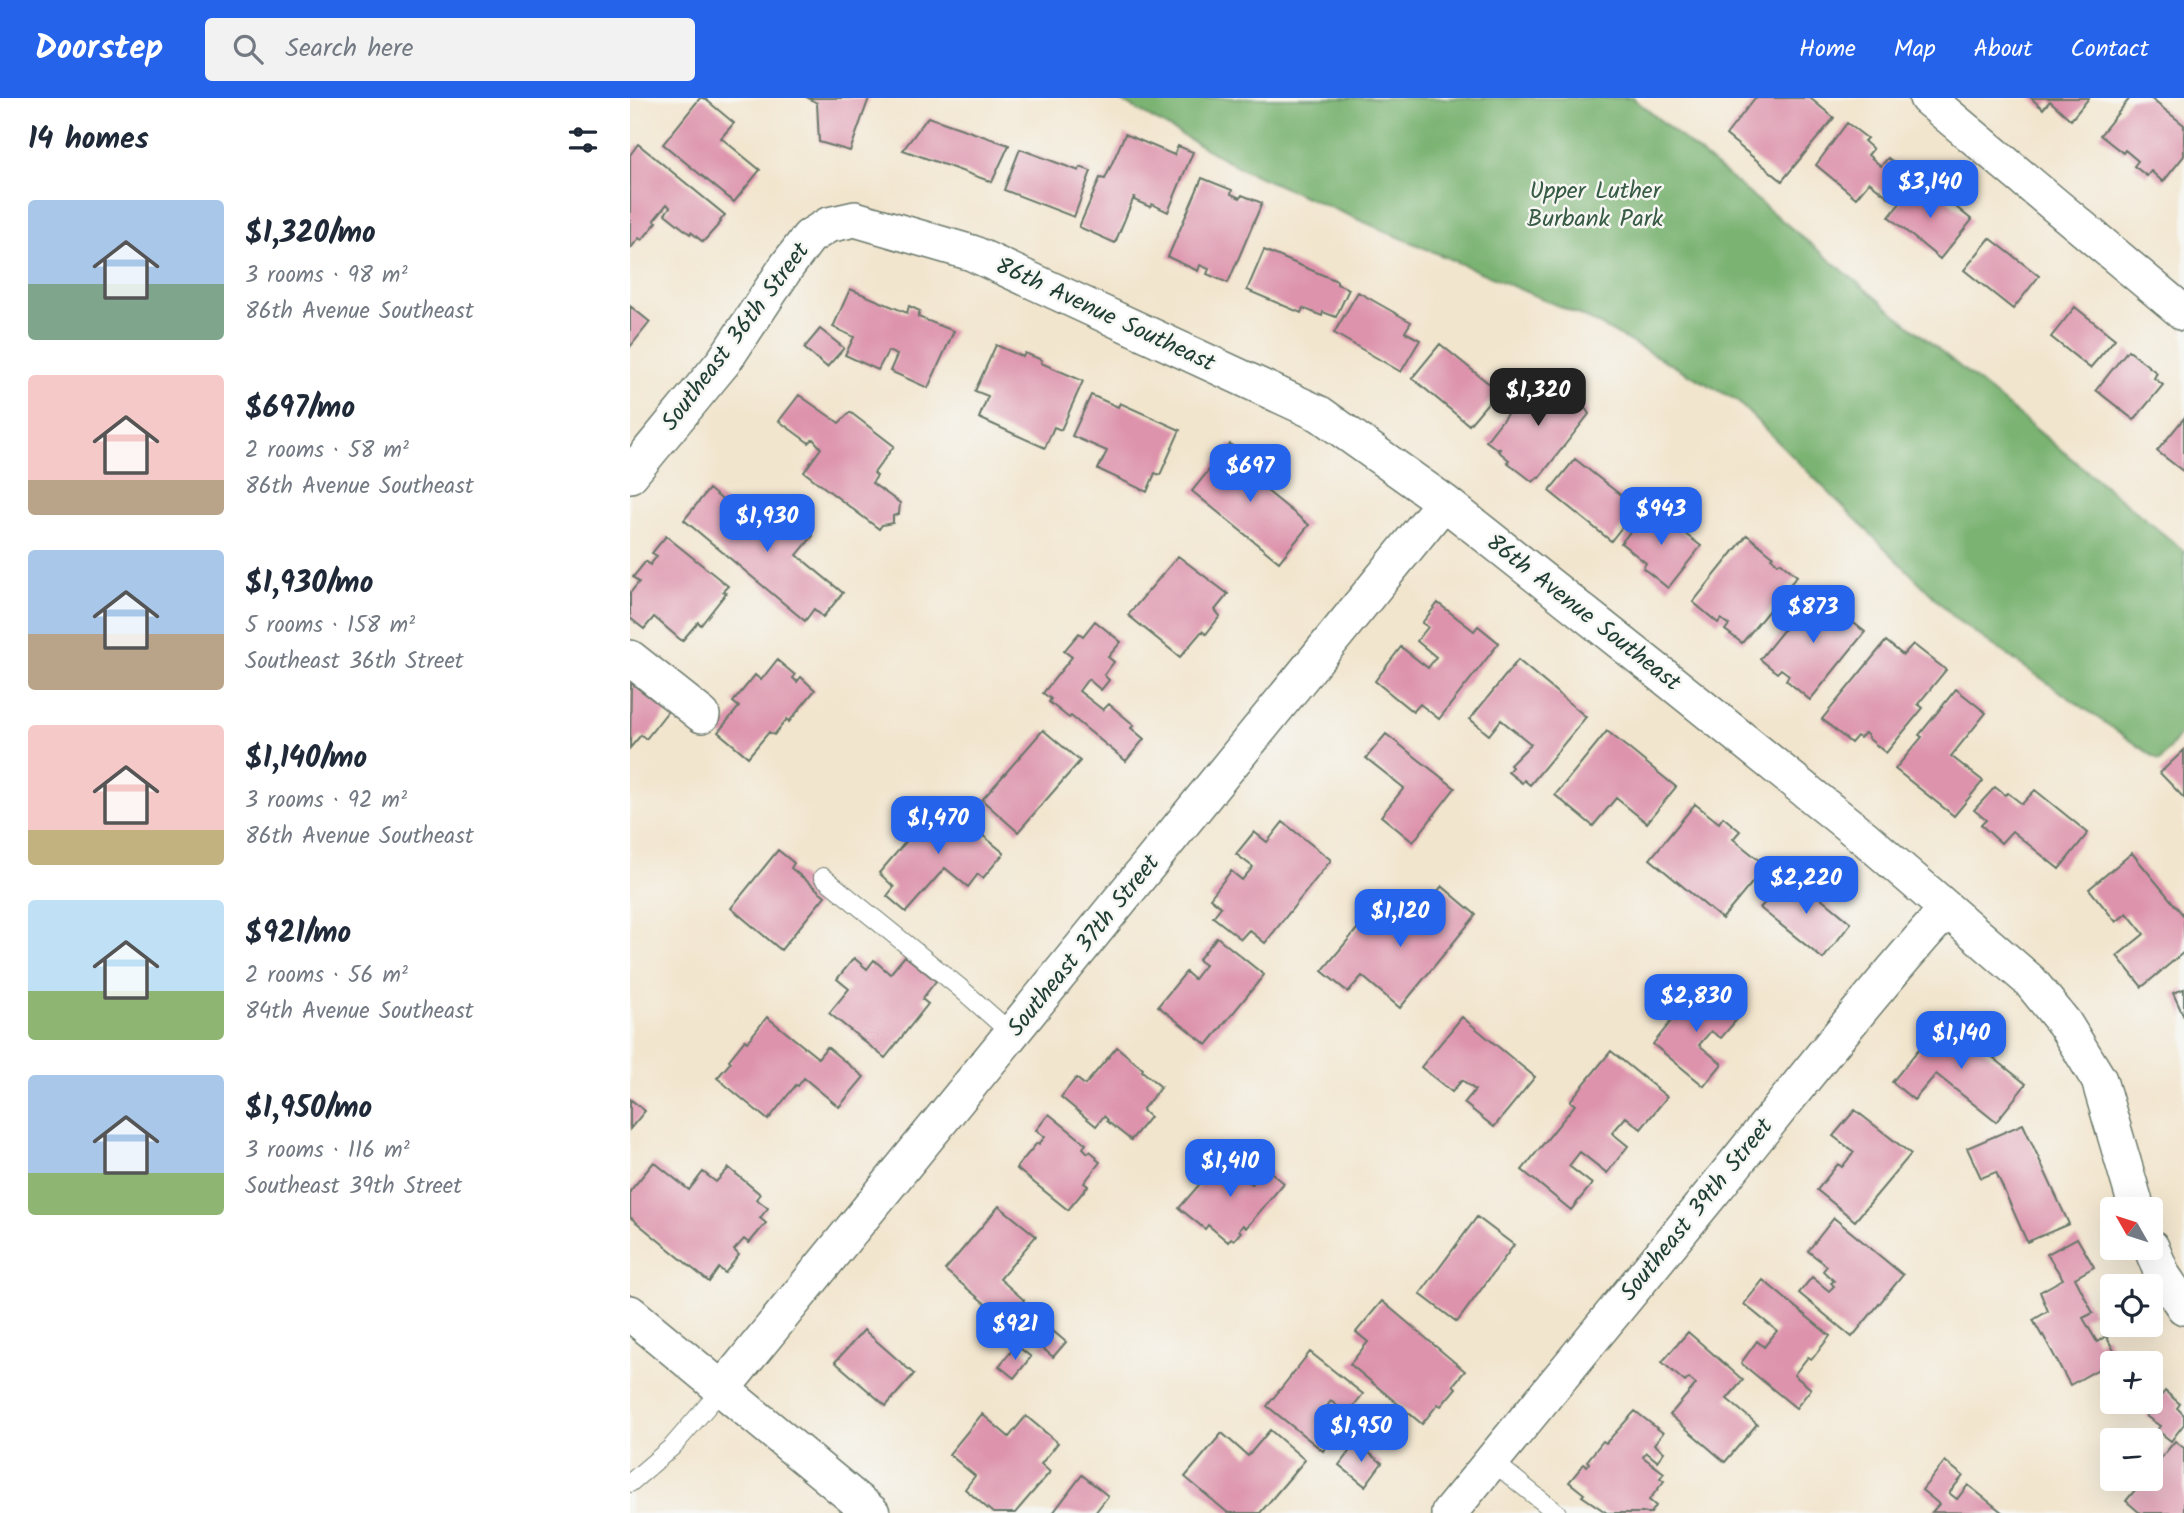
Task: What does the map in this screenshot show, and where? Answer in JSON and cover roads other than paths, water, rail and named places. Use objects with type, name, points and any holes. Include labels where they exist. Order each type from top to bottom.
[{"type":"street","points":[[1927,98],[2184,313]]},
{"type":"street","name":"Southeast 36th Street","points":[[630,475],[724,361],[809,237],[828,225],[855,219]]},
{"type":"street","name":"86th Avenue Southeast","points":[[855,219],[972,253],[1320,414],[1444,502],[1866,839],[2030,981],[2064,1023],[2099,1080],[2133,1197]]},
{"type":"street","name":"Southeast 37th Street","points":[[723,1388],[1444,502]]},
{"type":"street","points":[[630,658],[702,715]]},
{"type":"street","name":"Southeast 39th Street","points":[[1449,1513],[1627,1298],[1861,1007],[1947,909]]},
{"type":"street","points":[[2156,1260],[2163,1276],[2184,1307]]},
{"type":"street","points":[[630,1313],[872,1513]]},
{"type":"lane","points":[[823,877],[959,987],[1012,1034]]},
{"type":"lane","points":[[630,1483],[672,1447],[723,1388]]},
{"type":"lane","points":[[1492,1461],[1557,1513]]},
{"type":"park label","name":"Upper Luther Burbank Park","points":[[1595,205]]}]
